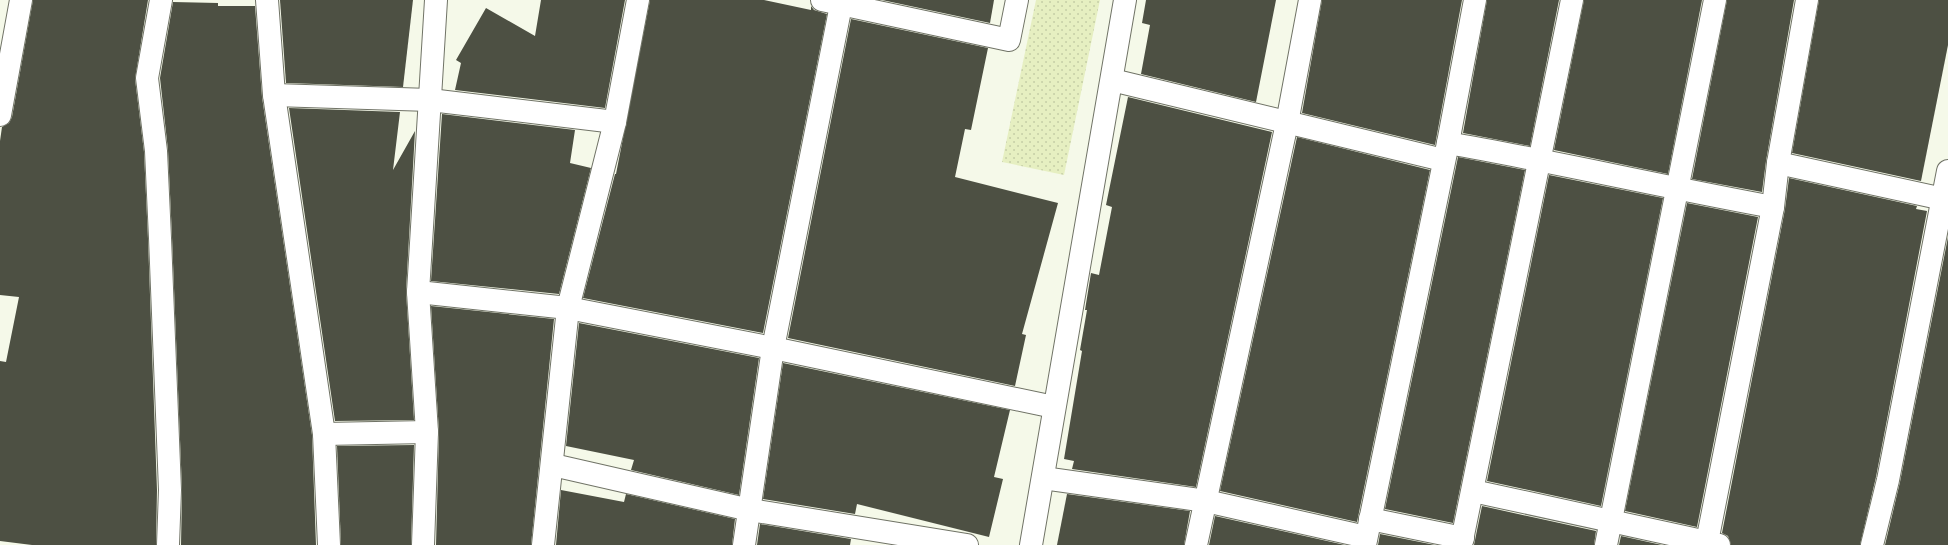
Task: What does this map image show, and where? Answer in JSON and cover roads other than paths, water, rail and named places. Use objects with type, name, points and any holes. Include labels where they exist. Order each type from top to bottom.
[{"type":"street","points":[[0,115],[21,0]]},
{"type":"street","points":[[161,0],[147,78],[156,151],[160,238],[170,490],[168,545]]},
{"type":"street","points":[[267,0],[274,95],[324,434],[329,545]]},
{"type":"street","points":[[423,545],[427,432],[418,292],[436,0]]},
{"type":"street","points":[[543,545],[553,465],[568,308],[615,122],[638,0]]},
{"type":"street","points":[[744,545],[773,348],[835,1],[1009,40],[1017,0]]},
{"type":"street","points":[[1031,545],[1125,0]]},
{"type":"street","points":[[1196,545],[1287,123],[1310,0]]},
{"type":"street","points":[[1367,533],[1475,0]]},
{"type":"street","points":[[1043,478],[1206,501],[1367,533],[1462,542],[1572,0]]},
{"type":"street","points":[[1606,545],[1612,522],[1715,0]]},
{"type":"street","points":[[1472,491],[1713,544],[1772,207],[1778,163],[1808,0]]},
{"type":"street","points":[[1112,80],[1287,123],[1445,151],[1539,158],[1678,190],[1772,207]]},
{"type":"street","points":[[274,95],[430,100],[615,122]]},
{"type":"street","points":[[1778,163],[1946,200]]},
{"type":"street","points":[[1872,545],[1888,480],[1946,200],[1948,171]]},
{"type":"street","points":[[418,292],[568,308],[773,348],[1054,407]]},
{"type":"street","points":[[324,434],[427,432]]},
{"type":"street","points":[[553,465],[750,510],[967,545]]}]
